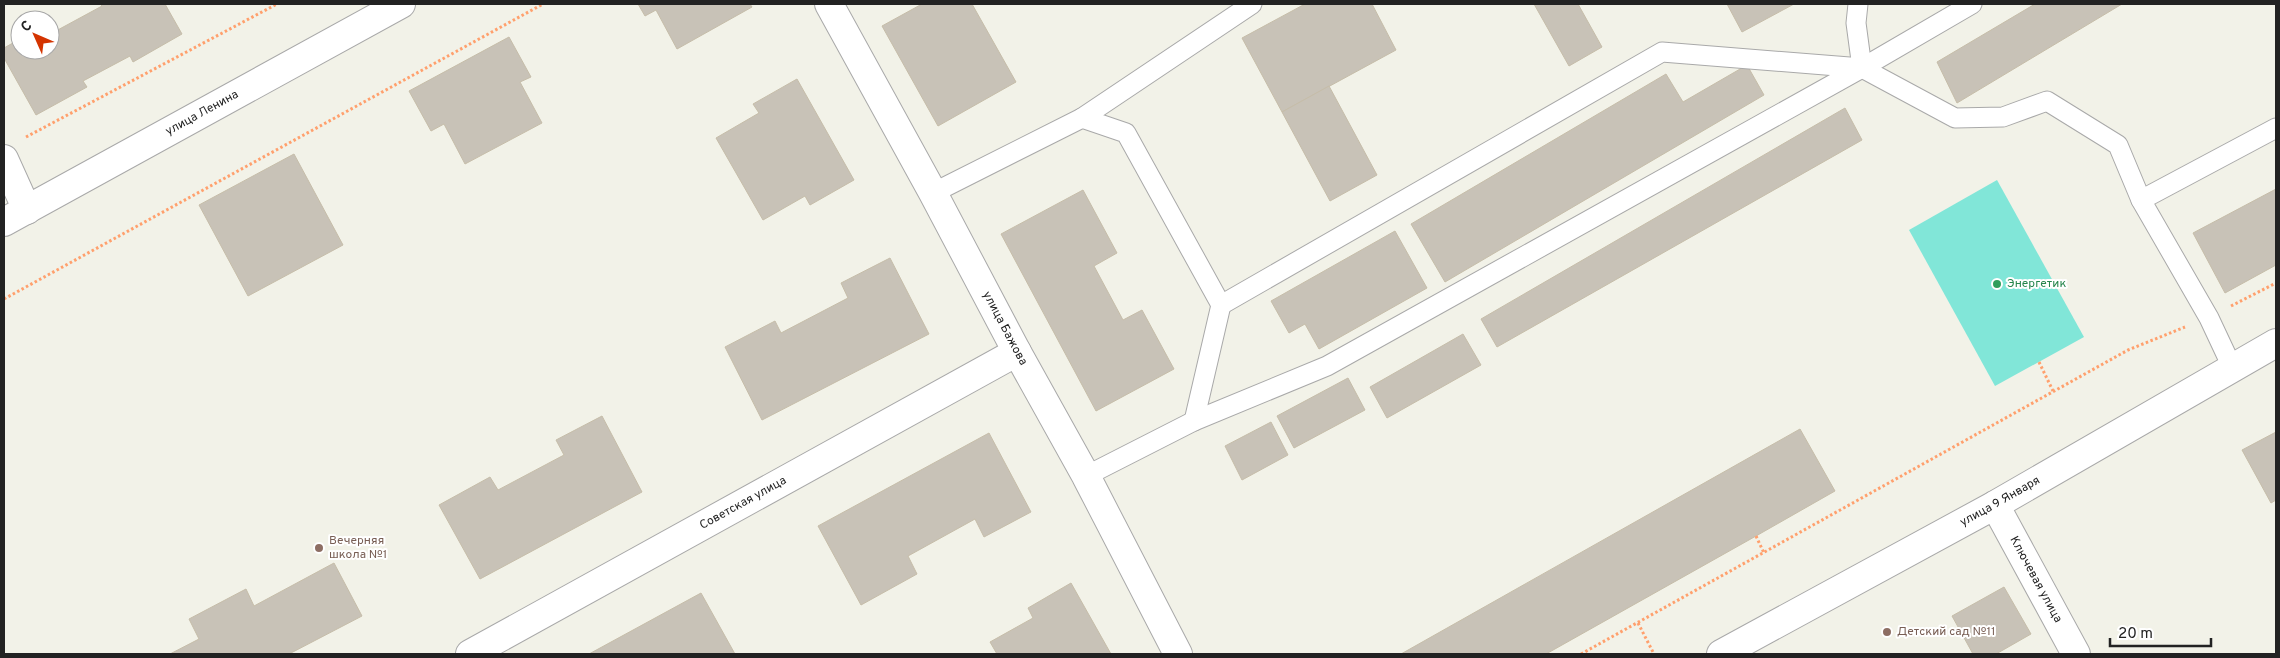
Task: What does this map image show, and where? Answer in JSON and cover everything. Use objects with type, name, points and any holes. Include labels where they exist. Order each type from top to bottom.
[{"type":"street","name":"улица Ленина","points":[[4,222],[401,4]]},
{"type":"street","name":"улица Бажова","points":[[829,4],[1086,476],[1178,654]]},
{"type":"street","points":[[4,159],[28,210]]},
{"type":"street","name":"улица 9 Января","points":[[1721,654],[1995,505],[2276,343]]},
{"type":"street","name":"Советская улица","points":[[470,654],[1017,352]]},
{"type":"street","name":"Ключевая улица","points":[[1995,505],[2076,654]]},
{"type":"lane","points":[[933,192],[1082,118],[1252,4]]},
{"type":"lane","points":[[1858,4],[1856,23],[1862,68]]},
{"type":"lane","points":[[1086,476],[1194,421],[1327,366],[1862,68],[1972,4]]},
{"type":"lane","points":[[1221,305],[1662,52],[1862,68],[1955,118],[2003,116],[2047,101],[2118,145],[2141,200],[2209,318],[2232,367]]},
{"type":"lane","points":[[1082,118],[1126,133],[1221,305],[1194,421]]},
{"type":"lane","points":[[2141,200],[2276,128]]},
{"type":"path","points":[[21,139],[277,4]]},
{"type":"path","points":[[4,300],[544,4]]},
{"type":"path","points":[[1582,654],[2128,350],[2209,318],[2276,282]]},
{"type":"path","points":[[2039,362],[2053,391]]},
{"type":"path","points":[[1756,536],[1764,553]]},
{"type":"path","points":[[1638,623],[1654,654]]},
{"type":"shaded area","name":"Энергетик","points":[[1997,180],[2084,337],[1995,386],[1909,230]]},
{"type":"building","points":[[100,4],[165,4],[182,34],[133,62],[130,56],[83,81],[87,87],[36,115],[4,58],[4,48],[10,45],[10,60],[60,60],[60,29],[102,6]]},
{"type":"building","points":[[638,4],[750,4],[752,7],[677,49],[656,10],[645,16]]},
{"type":"building","points":[[922,4],[972,4],[1016,82],[938,126],[882,26]]},
{"type":"building","points":[[1305,4],[1372,4],[1396,50],[1282,112],[1242,38]]},
{"type":"building","points":[[1534,4],[1578,4],[1602,47],[1569,66]]},
{"type":"building","points":[[1727,4],[1794,4],[1742,32]]},
{"type":"building","points":[[2035,4],[2122,4],[1957,103],[1937,62]]},
{"type":"building","points":[[509,37],[531,77],[520,82],[542,123],[465,164],[444,124],[431,131],[409,91]]},
{"type":"building","points":[[1747,65],[1764,95],[1445,282],[1411,224],[1666,74],[1683,102]]},
{"type":"building","points":[[797,79],[854,180],[810,205],[805,196],[763,220],[716,138],[759,113],[753,104]]},
{"type":"building","points":[[1329,86],[1377,175],[1330,201],[1282,112]]},
{"type":"building","points":[[1845,108],[1862,140],[1497,347],[1481,319]]},
{"type":"building","points":[[294,154],[343,245],[248,296],[199,205]]},
{"type":"building","points":[[2276,189],[2276,265],[2225,293],[2193,233]]},
{"type":"building","points":[[1083,190],[1117,253],[1094,266],[1123,320],[1142,310],[1174,369],[1096,411],[1001,234]]},
{"type":"building","points":[[1395,231],[1427,288],[1319,349],[1305,324],[1289,333],[1271,301]]},
{"type":"building","points":[[890,258],[929,334],[762,420],[725,347],[775,321],[781,333],[848,298],[841,283]]},
{"type":"building","points":[[1463,334],[1481,365],[1387,418],[1370,387]]},
{"type":"building","points":[[1348,378],[1365,410],[1294,448],[1277,416]]},
{"type":"building","points":[[602,416],[642,492],[480,579],[439,505],[490,477],[498,490],[564,455],[556,440]]},
{"type":"building","points":[[1271,422],[1288,455],[1242,480],[1225,446]]},
{"type":"building","points":[[1800,429],[1835,491],[1756,536],[1546,654],[1401,654]]},
{"type":"building","points":[[2276,432],[2276,500],[2271,503],[2242,450]]},
{"type":"building","points":[[989,433],[1031,512],[984,537],[975,519],[908,556],[917,574],[861,605],[818,526]]},
{"type":"building","points":[[334,563],[362,616],[289,654],[170,654],[199,639],[189,619],[246,589],[254,606]]},
{"type":"building","points":[[1071,583],[1111,654],[997,654],[990,642],[1033,618],[1028,608]]},
{"type":"building","points":[[2004,587],[2031,634],[1996,654],[1973,654],[1952,616]]},
{"type":"building","points":[[701,593],[735,654],[589,654]]},
{"type":"place","name":"Энергетик","points":[[1997,284]]},
{"type":"place","name":"Вечерняя школа №1","points":[[319,548]]},
{"type":"place","name":"Детский сад №11","points":[[1887,632]]}]
